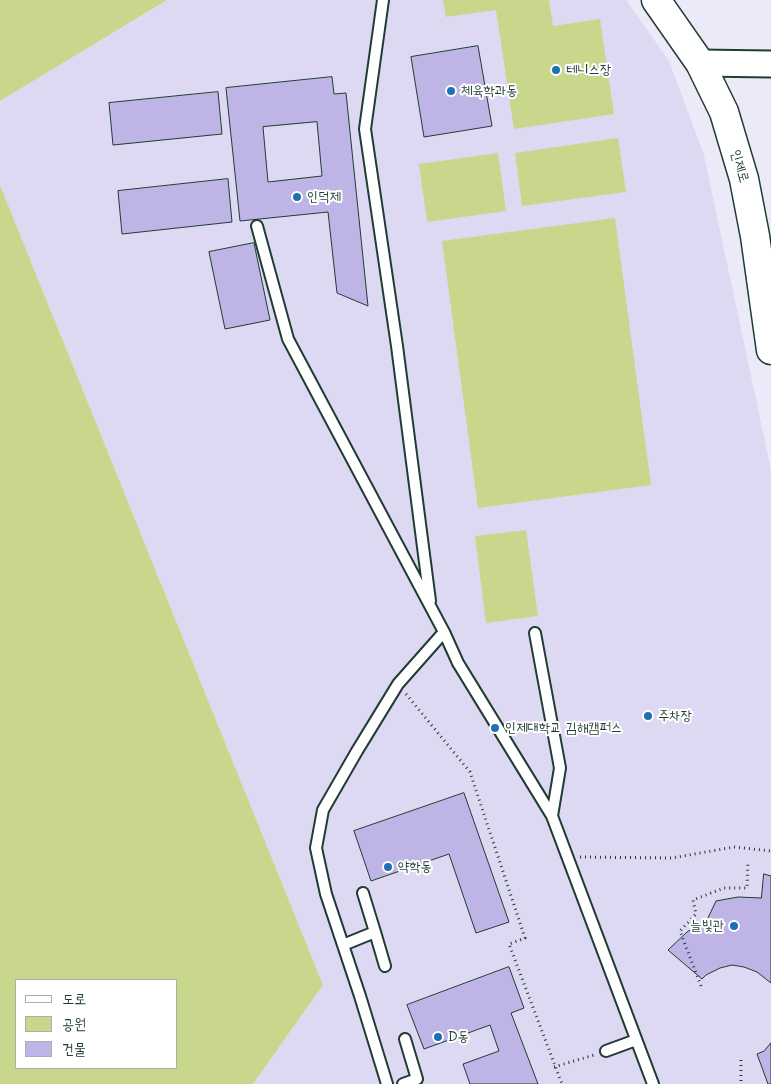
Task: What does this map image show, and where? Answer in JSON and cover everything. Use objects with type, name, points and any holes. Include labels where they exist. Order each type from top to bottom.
[{"type":"main road","name":"인제로","points":[[656,0],[700,63],[724,112],[744,179],[755,236],[771,350]]},
{"type":"street","points":[[700,63],[771,64]]},
{"type":"lane","points":[[383,0],[365,128],[397,346],[430,607]]},
{"type":"lane","points":[[258,226],[288,339],[444,632],[458,663],[552,816],[582,901],[653,1084]]},
{"type":"lane","points":[[387,1084],[326,894],[316,848],[323,810],[398,684],[444,632]]},
{"type":"lane","points":[[536,633],[560,768],[552,816]]},
{"type":"lane","points":[[364,893],[385,966]]},
{"type":"lane","points":[[343,945],[375,932]]},
{"type":"lane","points":[[403,1084],[418,1081],[405,1039]]},
{"type":"lane","points":[[606,1051],[636,1040]]},
{"type":"path","points":[[398,684],[470,772],[525,938],[509,944],[562,1084]]},
{"type":"path","points":[[567,857],[672,858],[734,847],[771,851]]},
{"type":"path","points":[[701,986],[680,932],[696,914],[693,900],[724,888],[747,888],[748,861]]},
{"type":"path","points":[[554,1067],[606,1051]]},
{"type":"path","points":[[741,1060],[741,1084]]},
{"type":"shaded area","name":"인제대학교 김해캠퍼스","points":[[167,0],[626,0],[669,61],[704,155],[771,470],[771,1084],[253,1084],[323,985],[0,185],[0,101]]},
{"type":"green space","points":[[0,0],[167,0],[0,101]]},
{"type":"green space","name":"테니스장","points":[[443,0],[549,0],[553,26],[600,19],[614,114],[514,129],[496,10],[446,17]]},
{"type":"green space","points":[[618,138],[626,192],[522,206],[515,153]]},
{"type":"green space","points":[[498,153],[506,211],[427,222],[419,164]]},
{"type":"green space","points":[[0,185],[323,985],[253,1084],[0,1084]]},
{"type":"green space","points":[[615,218],[651,485],[478,508],[442,241]]},
{"type":"green space","points":[[526,530],[538,616],[486,623],[475,536]]},
{"type":"building","name":"체육학과동","points":[[478,46],[492,126],[424,137],[411,57]]},
{"type":"building","name":"인덕제","points":[[332,77],[334,94],[346,93],[368,306],[337,293],[328,212],[240,221],[226,88]],"holes":[[[317,122],[322,176],[268,182],[263,127]]]},
{"type":"building","points":[[218,92],[222,134],[113,145],[109,103]]},
{"type":"building","points":[[228,179],[232,222],[122,234],[118,191]]},
{"type":"building","points":[[254,243],[270,320],[225,329],[209,252]]},
{"type":"building","name":"약학동","points":[[464,793],[509,922],[476,933],[449,854],[371,881],[354,831]]},
{"type":"building","name":"늘빛관","points":[[764,874],[771,876],[771,983],[757,972],[732,965],[720,968],[702,979],[668,950],[687,932],[707,920],[716,901],[738,897],[761,898]]},
{"type":"building","name":"D동","points":[[509,967],[524,1008],[511,1013],[538,1084],[470,1084],[463,1064],[499,1051],[490,1025],[424,1049],[407,1005]]},
{"type":"building","points":[[771,1043],[771,1084],[768,1084],[757,1054],[764,1051]]},
{"type":"place","name":"테니스장","points":[[556,70]]},
{"type":"place","name":"체육학과동","points":[[451,91]]},
{"type":"place","name":"인덕제","points":[[297,197]]},
{"type":"place","name":"주차장","points":[[648,716]]},
{"type":"place","name":"인제대학교 김해캠퍼스","points":[[495,728]]},
{"type":"place","name":"약학동","points":[[388,867]]},
{"type":"place","name":"늘빛관","points":[[734,926]]},
{"type":"place","name":"D동","points":[[438,1037]]}]
